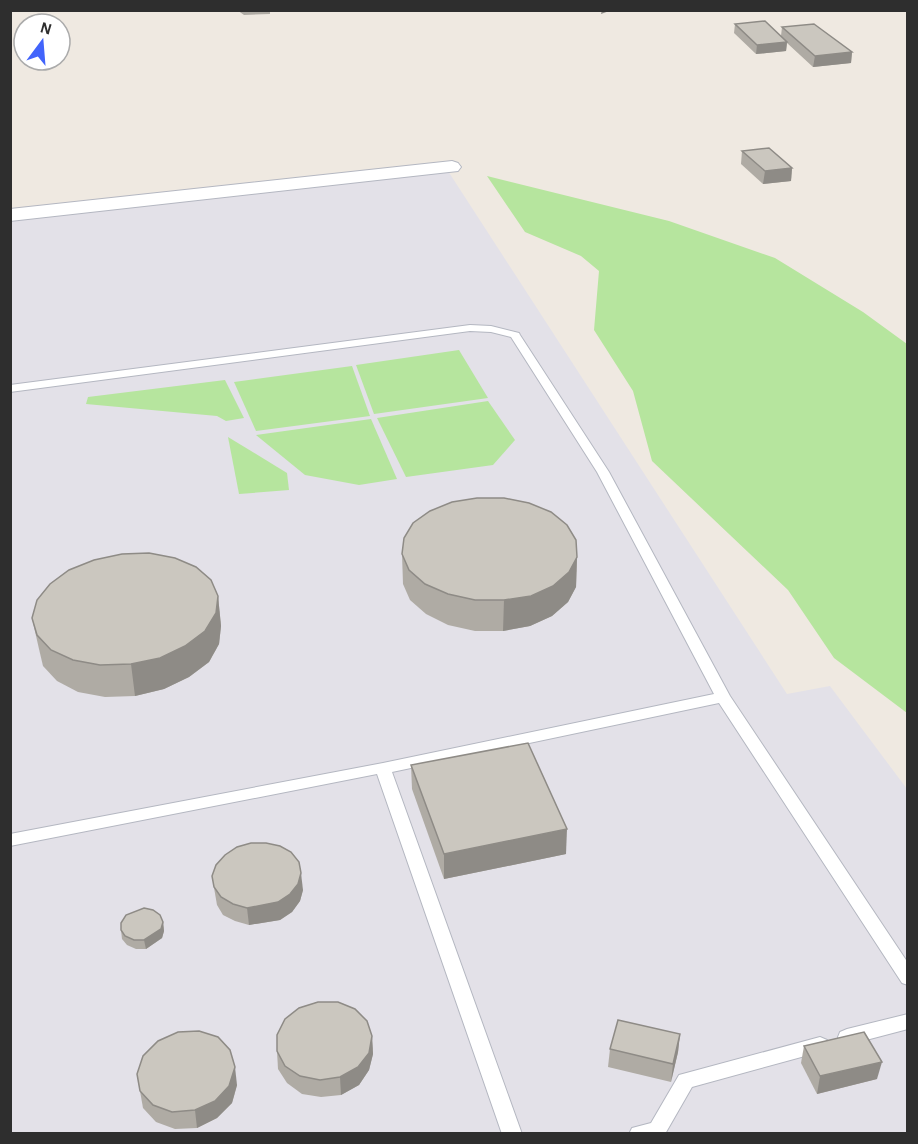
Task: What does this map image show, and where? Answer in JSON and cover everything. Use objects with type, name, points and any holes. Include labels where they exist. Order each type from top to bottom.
[{"type":"street","points":[[10,215],[452,167]]},
{"type":"lane","points":[[10,388],[470,328],[491,329],[515,335],[603,472],[723,697],[908,978]]},
{"type":"lane","points":[[10,840],[383,768],[723,697]]},
{"type":"lane","points":[[383,768],[512,1134]]},
{"type":"lane","points":[[652,1132],[686,1081],[908,1021]]},
{"type":"shaded area","points":[[448,171],[787,694],[830,686],[907,789],[907,1133],[11,1133],[10,220]]},
{"type":"green space","points":[[487,176],[669,221],[775,258],[863,312],[907,344],[907,713],[834,658],[788,590],[652,461],[633,391],[594,330],[599,271],[581,256],[525,232]]},
{"type":"green space","points":[[459,350],[488,398],[374,414],[356,365]]},
{"type":"green space","points":[[352,366],[370,416],[256,431],[234,382]]},
{"type":"green space","points":[[225,380],[244,418],[226,421],[217,416],[86,404],[88,397]]},
{"type":"green space","points":[[488,401],[515,440],[493,465],[406,477],[377,418]]},
{"type":"green space","points":[[371,419],[397,479],[359,485],[305,475],[256,435]]},
{"type":"green space","points":[[228,437],[287,473],[289,490],[239,494]]},
{"type":"building","points":[[765,21],[787,42],[757,45],[735,24]]},
{"type":"building","points":[[814,24],[852,52],[815,56],[782,27]]},
{"type":"building","points":[[769,148],[792,168],[765,171],[742,151]]},
{"type":"building","points":[[477,498],[504,498],[529,503],[551,512],[567,525],[576,540],[577,557],[569,572],[553,586],[531,596],[504,600],[475,600],[448,594],[425,584],[409,570],[402,554],[404,538],[413,523],[430,511],[452,502]]},
{"type":"building","points":[[149,553],[175,558],[196,567],[211,580],[218,596],[216,613],[205,631],[185,646],[160,658],[131,664],[100,665],[73,660],[51,650],[37,635],[32,618],[37,600],[50,584],[69,570],[94,560],[122,554]]},
{"type":"building","points":[[528,743],[567,829],[444,854],[411,765]]},
{"type":"building","points":[[251,843],[280,846],[291,852],[299,862],[301,873],[298,884],[290,894],[278,902],[247,908],[221,897],[214,887],[212,876],[216,865],[225,855],[237,847]]},
{"type":"building","points":[[144,908],[160,915],[163,922],[161,929],[144,940],[134,940],[125,936],[121,930],[121,923],[126,915]]},
{"type":"building","points":[[318,1002],[338,1002],[355,1009],[367,1021],[372,1036],[369,1053],[358,1067],[340,1077],[320,1080],[300,1076],[285,1066],[277,1051],[277,1035],[285,1019],[299,1008]]},
{"type":"building","points":[[618,1020],[680,1034],[673,1064],[610,1049]]},
{"type":"building","points":[[199,1031],[218,1037],[230,1050],[235,1067],[229,1086],[215,1101],[195,1110],[172,1112],[153,1105],[140,1091],[137,1074],[143,1056],[158,1041],[178,1032]]},
{"type":"building","points":[[864,1032],[882,1062],[820,1076],[804,1046]]}]
